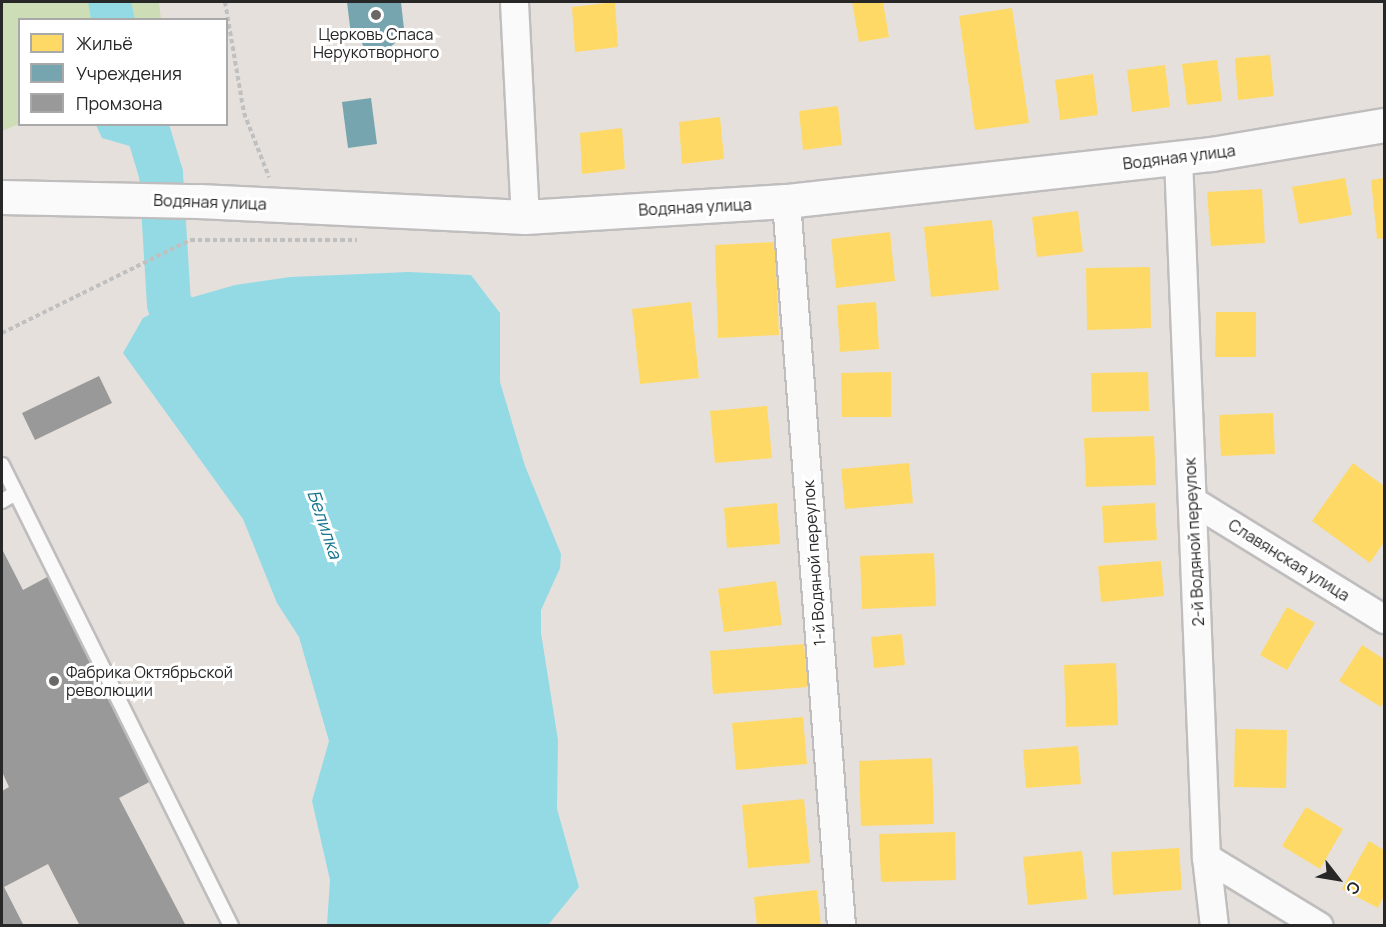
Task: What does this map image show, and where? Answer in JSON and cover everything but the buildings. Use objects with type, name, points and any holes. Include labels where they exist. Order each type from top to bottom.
[{"type":"street","points":[[514,2],[525,217]]},
{"type":"street","name":"Водяная улица","points":[[2,197],[199,201],[525,217],[786,201],[1178,158],[1384,125]]},
{"type":"street","name":"2-й Водяной переулок","points":[[1178,158],[1206,858],[1214,926]]},
{"type":"street","name":"1-й Водяной переулок","points":[[786,201],[842,926]]},
{"type":"street","name":"Славянская улица","points":[[1193,501],[1384,619]]},
{"type":"street","points":[[1206,858],[1318,926]]},
{"type":"lane","points":[[2,465],[231,926]]},
{"type":"lane","points":[[2,501],[16,493]]},
{"type":"path","points":[[225,2],[228,18]]},
{"type":"path","points":[[228,20],[244,113],[270,178],[273,204]]},
{"type":"path","points":[[2,333],[131,267],[190,240]]},
{"type":"green space","points":[[2,2],[159,2],[161,18],[18,18],[18,124],[2,131]]},
{"type":"water","points":[[88,2],[131,2],[135,18],[91,18]]},
{"type":"water","points":[[96,126],[168,126],[169,172],[161,174],[140,149],[102,138]]},
{"type":"water","points":[[409,272],[471,275],[500,313],[500,382],[525,466],[561,554],[560,568],[541,610],[541,633],[558,740],[557,809],[579,887],[548,925],[327,925],[330,880],[312,801],[329,741],[299,637],[277,603],[243,519],[123,353],[143,318],[169,304],[235,285],[290,277]]},
{"type":"waterway","name":"Белилка","points":[[147,126],[161,174],[169,304],[206,350]]},
{"type":"place","name":"Церковь Спаса Нерукотворного","points":[[376,15]]},
{"type":"place","name":"Фабрика Октябрьской революции","points":[[54,681]]}]
